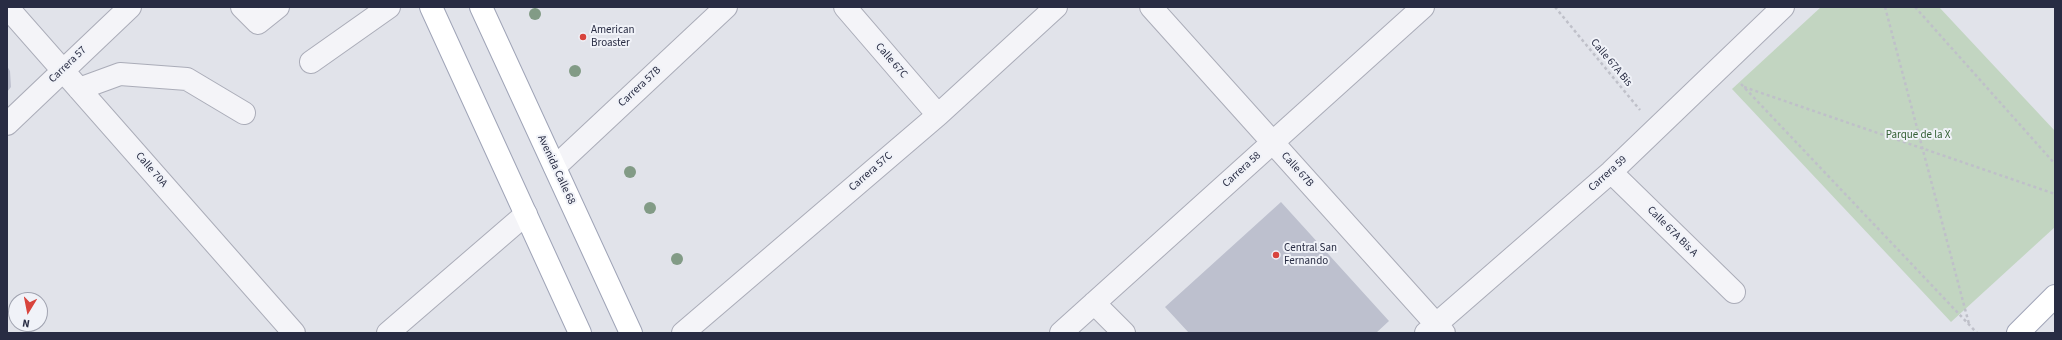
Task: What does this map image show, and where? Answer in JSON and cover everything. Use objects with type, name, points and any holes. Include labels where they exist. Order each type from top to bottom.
[{"type":"main road","points":[[431,7],[580,333]]},
{"type":"main road","name":"Avenida Calle 68","points":[[481,7],[631,333]]},
{"type":"main road","points":[[2018,333],[2055,296]]},
{"type":"street","name":"Calle 70A","points":[[7,7],[294,333]]},
{"type":"street","name":"Carrera 57","points":[[7,124],[130,7]]},
{"type":"street","points":[[242,7],[258,23],[278,7]]},
{"type":"street","points":[[311,62],[389,7]]},
{"type":"street","name":"Carrera 57B","points":[[555,167],[726,7]]},
{"type":"street","name":"Calle 67C","points":[[844,7],[938,115]]},
{"type":"street","name":"Carrera 57C","points":[[683,333],[938,115],[1056,7]]},
{"type":"street","name":"Calle 67B","points":[[1151,7],[1272,142],[1436,330]]},
{"type":"street","name":"Carrera 58","points":[[1061,333],[1423,7]]},
{"type":"street","name":"Carrera 59","points":[[1436,330],[1611,172],[1783,7]]},
{"type":"street","points":[[79,89],[120,74],[187,78],[244,113]]},
{"type":"street","name":"Calle 67A Bis A","points":[[1611,172],[1734,292]]},
{"type":"street","points":[[388,333],[526,214]]},
{"type":"street","points":[[1094,303],[1124,333]]},
{"type":"path","name":"Calle 67A Bis","points":[[1555,7],[1656,129]]},
{"type":"path","points":[[1885,7],[1924,149],[1969,324]]},
{"type":"path","points":[[1915,7],[2055,164]]},
{"type":"path","points":[[1977,333],[1744,87],[2055,194]]},
{"type":"green space","name":"Parque de la X","points":[[1821,7],[1939,7],[2055,131],[2055,227],[1951,322],[1732,89]]},
{"type":"building","points":[[7,66],[10,71],[11,87],[7,92]]},
{"type":"building","name":"Central San Fernando","points":[[1281,202],[1389,321],[1376,333],[1189,333],[1165,307]]},
{"type":"place","name":"American Broaster","points":[[583,37]]},
{"type":"place","name":"Central San Fernando","points":[[1276,255]]}]
